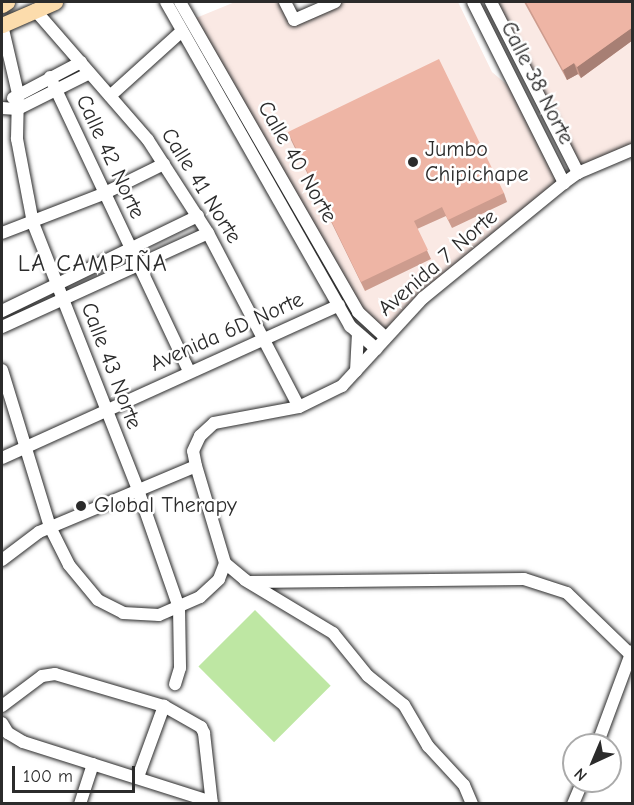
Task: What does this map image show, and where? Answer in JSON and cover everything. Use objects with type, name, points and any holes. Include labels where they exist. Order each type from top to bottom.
[{"type":"main road","points":[[2,5],[7,2]]},
{"type":"main road","points":[[2,25],[55,2]]},
{"type":"street","name":"Calle 40 Norte","points":[[166,2],[339,305],[358,334],[376,349]]},
{"type":"street","name":"Calle 40 Norte","points":[[180,2],[358,312],[385,337]]},
{"type":"street","points":[[285,2],[294,20],[335,2]]},
{"type":"street","name":"Calle 38 Norte","points":[[473,2],[564,183]]},
{"type":"street","name":"Calle 38 Norte","points":[[490,2],[578,173]]},
{"type":"street","name":"Calle 41 Norte","points":[[35,10],[148,140],[208,233],[299,407]]},
{"type":"street","name":"Calle 43 Norte","points":[[2,25],[18,94],[17,139],[33,223],[138,490],[179,608],[180,659],[175,684]]},
{"type":"street","points":[[110,96],[182,31]]},
{"type":"street","points":[[2,109],[18,94],[81,62]]},
{"type":"street","points":[[2,109],[18,109],[90,73]]},
{"type":"street","name":"Calle 42 Norte","points":[[51,77],[103,194],[189,371]]},
{"type":"street","name":"Avenida 7 Norte","points":[[225,562],[193,451],[200,436],[214,423],[299,407],[331,393],[354,375],[385,337],[423,298],[564,183],[578,173],[633,150]]},
{"type":"street","points":[[2,233],[33,223],[103,194],[164,165]]},
{"type":"street","points":[[2,311],[198,216]]},
{"type":"street","points":[[2,327],[208,233]]},
{"type":"street","name":"Avenida 6D Norte","points":[[2,458],[189,371],[339,305]]},
{"type":"street","points":[[354,375],[358,334]]},
{"type":"street","points":[[2,370],[50,527],[69,565],[98,600],[123,613],[144,617],[179,608],[200,597],[219,579],[225,562],[249,582],[333,633],[368,676],[404,705],[428,746],[464,785],[472,804]]},
{"type":"street","points":[[2,560],[50,527],[196,466]]},
{"type":"street","points":[[249,582],[524,579],[567,592],[631,652],[601,733]]},
{"type":"street","points":[[2,706],[42,676],[55,674],[164,706],[201,727],[212,803],[14,738],[2,723]]},
{"type":"street","points":[[138,777],[164,706]]},
{"type":"street","points":[[80,804],[93,764]]},
{"type":"shaded area","name":"Jumbo Chipichape","points":[[235,2],[285,2],[294,20],[335,2],[458,2],[492,72],[518,94],[564,183],[385,337],[375,332],[191,20]]},
{"type":"shaded area","points":[[491,2],[632,2],[632,150],[578,173]]},
{"type":"green space","points":[[255,610],[331,686],[274,742],[198,667]]},
{"type":"building","points":[[526,2],[633,2],[633,27],[577,67],[574,63],[563,70]]},
{"type":"building","points":[[439,59],[504,193],[448,220],[442,207],[414,221],[428,250],[361,282],[288,132]]},
{"type":"place","name":"Jumbo Chipichape","points":[[413,162]]},
{"type":"place","name":"Global Therapy","points":[[81,506]]},
{"type":"district","name":"LA CAMPIÑA","points":[[93,264]]}]
